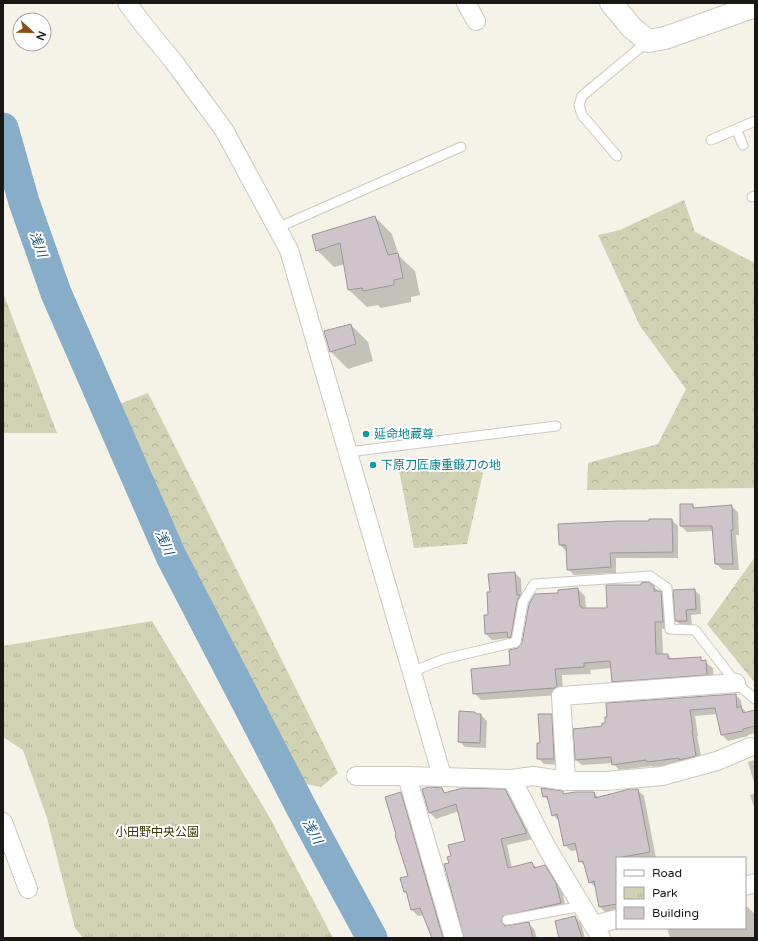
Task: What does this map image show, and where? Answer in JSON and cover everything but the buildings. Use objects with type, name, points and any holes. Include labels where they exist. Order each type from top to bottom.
[{"type":"street","points":[[127,3],[174,62],[224,130],[289,250],[442,776]]},
{"type":"street","points":[[466,3],[476,21]]},
{"type":"street","points":[[611,3],[632,28],[648,41],[665,38],[755,6]]},
{"type":"street","points":[[566,781],[561,696],[736,683]]},
{"type":"street","points":[[356,776],[442,776],[512,779],[533,776],[566,781],[606,781],[662,776],[717,761],[750,746]]},
{"type":"street","points":[[407,776],[454,938]]},
{"type":"street","points":[[512,779],[547,848],[597,932],[616,920]]},
{"type":"street","points":[[3,825],[28,889]]},
{"type":"lane","points":[[617,156],[582,115],[579,105],[582,96],[648,41]]},
{"type":"lane","points":[[711,140],[755,121]]},
{"type":"lane","points":[[736,129],[743,145]]},
{"type":"lane","points":[[277,228],[461,147]]},
{"type":"lane","points":[[349,452],[556,426]]},
{"type":"lane","points":[[411,672],[444,659],[516,642],[523,602],[534,584],[650,576],[667,588],[670,629],[695,630],[736,683],[755,699]]},
{"type":"lane","points":[[508,920],[582,906]]},
{"type":"green space","points":[[684,200],[695,232],[755,263],[755,488],[587,490],[588,463],[658,444],[686,389],[640,326],[598,235],[620,230]]},
{"type":"green space","points":[[3,293],[57,433],[3,433]]},
{"type":"green space","points":[[148,393],[338,773],[321,787],[302,783],[203,587],[117,405]]},
{"type":"green space","points":[[458,459],[483,473],[467,544],[414,548],[399,470]]},
{"type":"green space","points":[[755,557],[755,683],[707,624]]},
{"type":"green space","name":"小田野中央公園","points":[[152,621],[270,818],[333,938],[83,938],[75,928],[47,818],[23,750],[3,737],[3,646]]},
{"type":"waterway","name":"浅川","points":[[3,128],[24,202],[56,293],[171,556],[302,809],[372,938]]},
{"type":"place","name":"延命地蔵尊","points":[[366,434]]},
{"type":"place","name":"下原刀匠康重鍛刀の地","points":[[373,465]]}]
